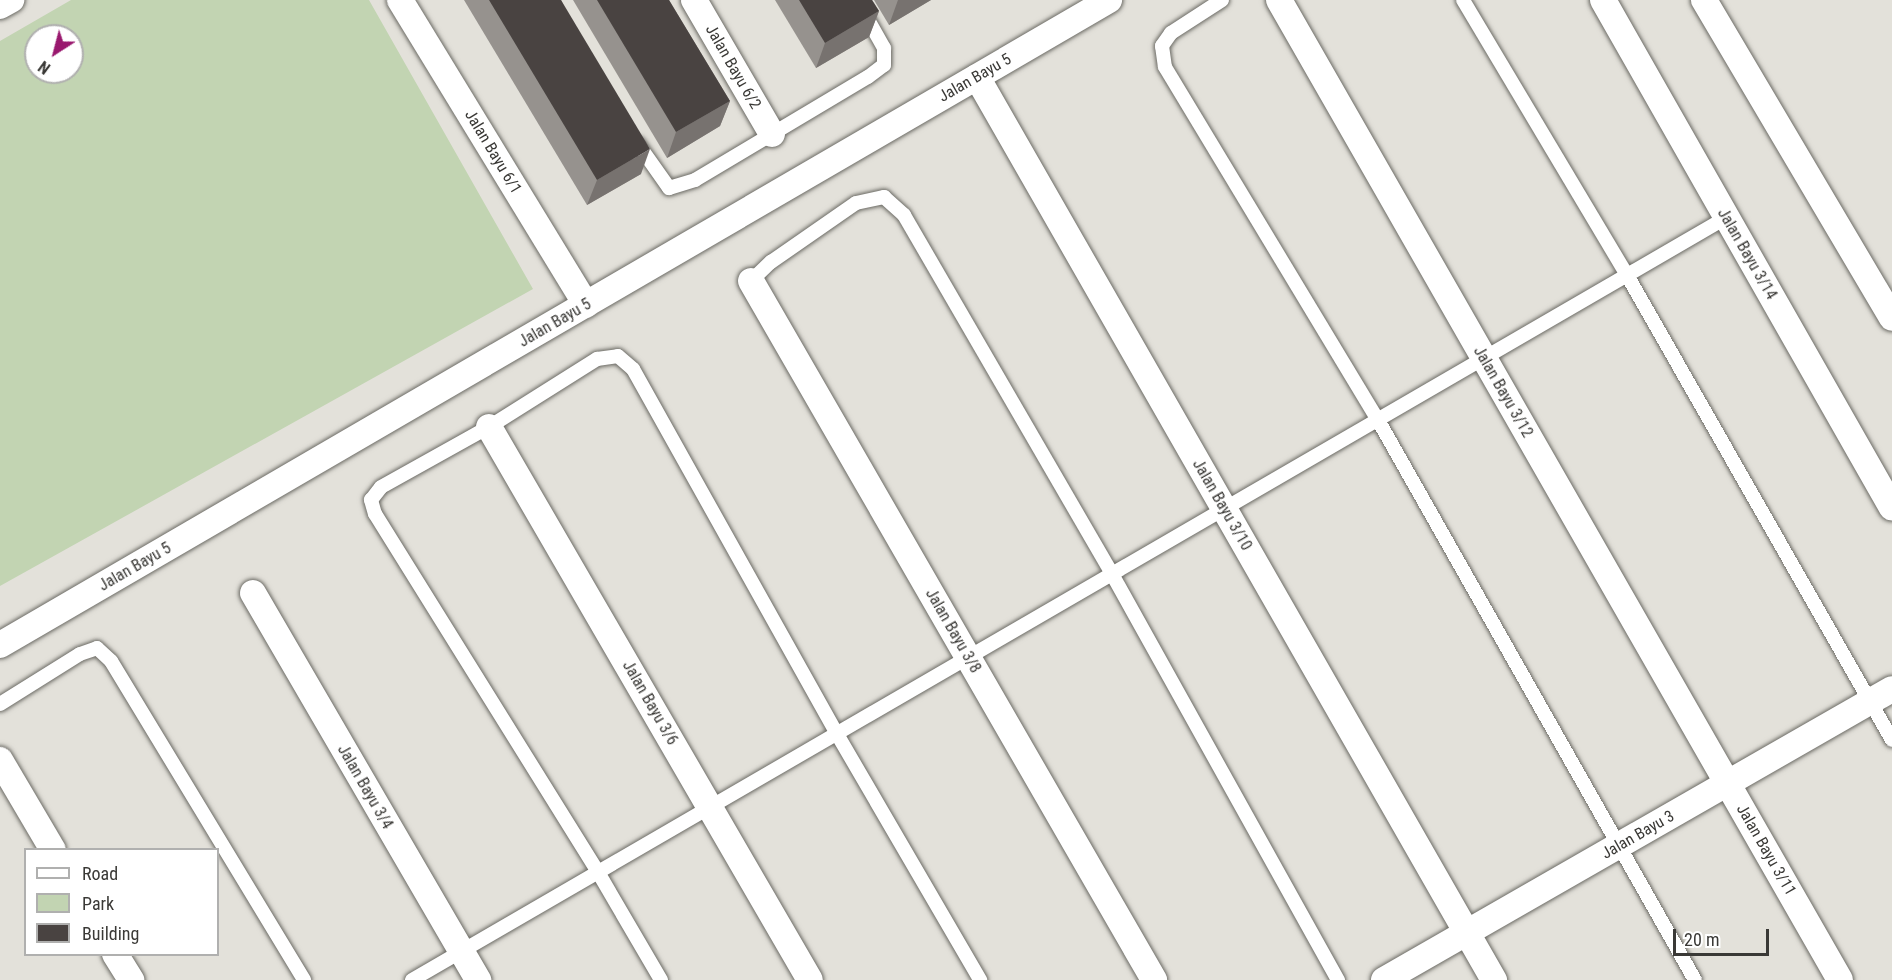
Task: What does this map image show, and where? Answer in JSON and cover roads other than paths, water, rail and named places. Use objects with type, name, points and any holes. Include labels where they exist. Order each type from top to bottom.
[{"type":"street","points":[[0,6],[11,0]]},
{"type":"street","name":"Jalan Bayu 6/1","points":[[400,0],[585,304]]},
{"type":"street","name":"Jalan Bayu 6/2","points":[[694,0],[772,134]]},
{"type":"street","name":"Jalan Bayu 5","points":[[0,645],[1109,0]]},
{"type":"street","name":"Jalan Bayu 3/12","points":[[1279,0],[1727,783]]},
{"type":"street","name":"Jalan Bayu 3/14","points":[[1603,0],[1892,508]]},
{"type":"street","points":[[1704,0],[1892,318]]},
{"type":"street","name":"Jalan Bayu 3/10","points":[[977,77],[1494,980]]},
{"type":"street","name":"Jalan Bayu 3/8","points":[[751,281],[1154,980]]},
{"type":"street","name":"Jalan Bayu 3/6","points":[[489,427],[810,980]]},
{"type":"street","name":"Jalan Bayu 3/4","points":[[253,593],[478,980]]},
{"type":"street","name":"Jalan Bayu 3","points":[[1384,980],[1892,689]]},
{"type":"street","points":[[0,760],[52,848]]},
{"type":"street","name":"Jalan Bayu 3/11","points":[[1727,783],[1840,980]]},
{"type":"street","points":[[116,956],[130,980]]},
{"type":"lane","points":[[628,127],[669,188],[695,180],[884,65],[884,48],[856,0]]},
{"type":"lane","points":[[1222,0],[1171,33],[1162,46],[1165,66],[1378,420],[1621,844],[1695,980]]},
{"type":"lane","points":[[1462,0],[1628,275],[1892,740]]},
{"type":"lane","points":[[751,281],[771,262],[856,203],[884,197],[904,214],[1112,574],[1338,980]]},
{"type":"lane","points":[[412,980],[1726,217]]},
{"type":"lane","points":[[661,980],[598,872],[375,514],[371,500],[381,487],[489,427],[597,359],[618,356],[633,369],[837,734],[980,980]]},
{"type":"lane","points":[[0,704],[80,654],[98,648],[111,661],[304,980]]}]
